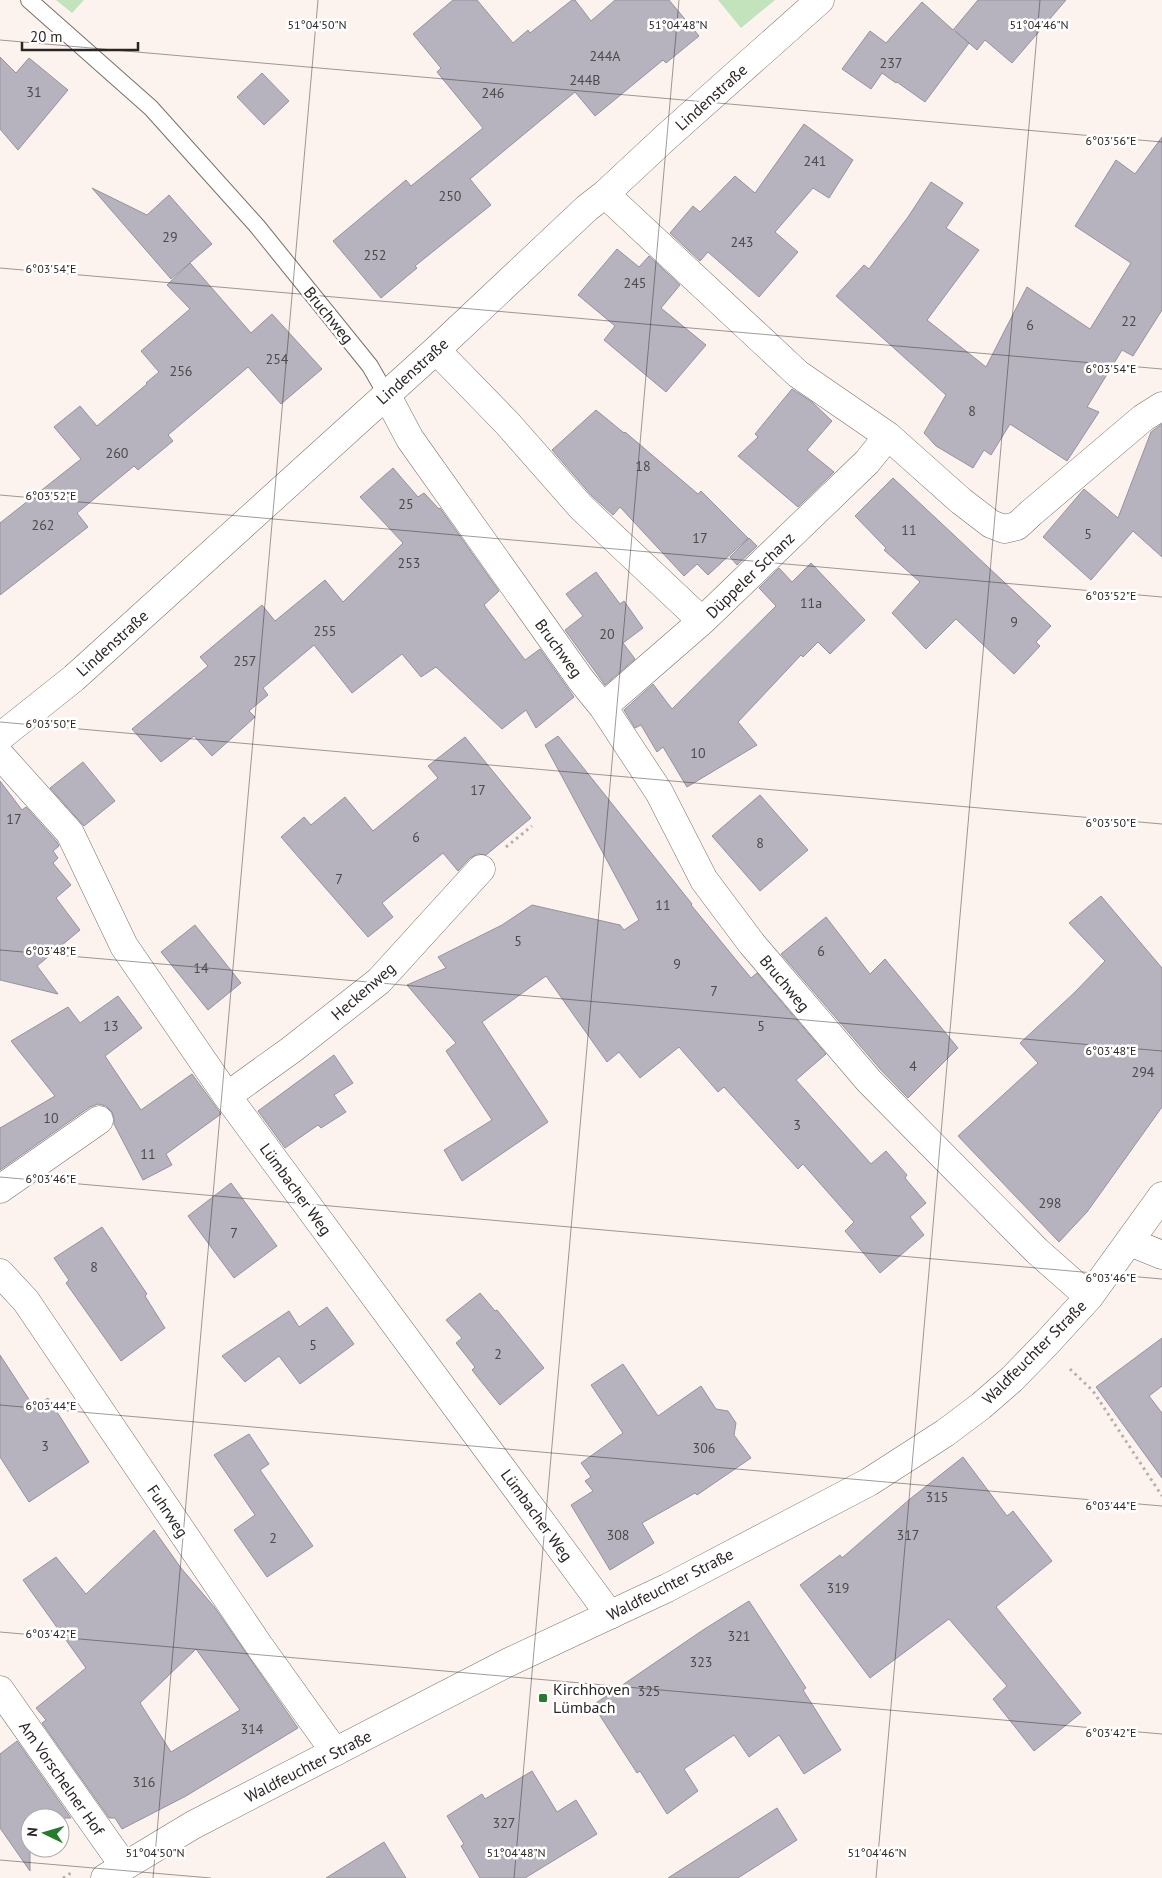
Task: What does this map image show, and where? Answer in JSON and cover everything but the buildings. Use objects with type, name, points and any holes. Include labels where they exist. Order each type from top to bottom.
[{"type":"street","name":"Lindenstraße","points":[[0,736],[74,678],[436,350],[587,208],[605,194],[820,0]]},
{"type":"street","points":[[605,194],[798,374],[888,436],[961,501],[991,524],[1004,529],[1018,526],[1143,418],[1162,406]]},
{"type":"street","points":[[436,350],[508,424],[581,507],[702,621]]},
{"type":"street","name":"Bruchweg","points":[[386,394],[410,439],[581,680],[603,707],[659,792],[704,880],[752,944],[869,1081],[1037,1251],[1088,1296]]},
{"type":"street","name":"Düppeler Schanz","points":[[603,707],[702,621],[867,462],[888,436]]},
{"type":"street","name":"Lümbacher Weg","points":[[0,755],[70,833],[124,946],[228,1096],[610,1615]]},
{"type":"street","name":"Heckenweg","points":[[228,1096],[291,1050],[379,981],[481,869]]},
{"type":"street","points":[[0,1189],[99,1120]]},
{"type":"street","name":"Waldfeuchter Straße","points":[[115,1872],[193,1825],[509,1662],[667,1588],[869,1482],[945,1433],[981,1406],[1012,1379],[1046,1344],[1088,1296],[1130,1242],[1162,1196]]},
{"type":"street","points":[[1130,1242],[1162,1255]]},
{"type":"street","name":"Fuhrweg","points":[[0,1273],[26,1301],[260,1647],[335,1752]]},
{"type":"street","name":"Am Vorschelner Hof","points":[[0,1690],[115,1872]]},
{"type":"lane","name":"Bruchweg","points":[[29,0],[151,108],[257,226],[370,366],[386,394]]},
{"type":"path","points":[[1046,1344],[1092,1392],[1162,1496]]},
{"type":"green space","points":[[56,0],[84,0],[72,13]]},
{"type":"green space","points":[[718,0],[775,0],[741,28]]},
{"type":"place","name":"Kirchhoven Lümbach","points":[[543,1698]]}]
